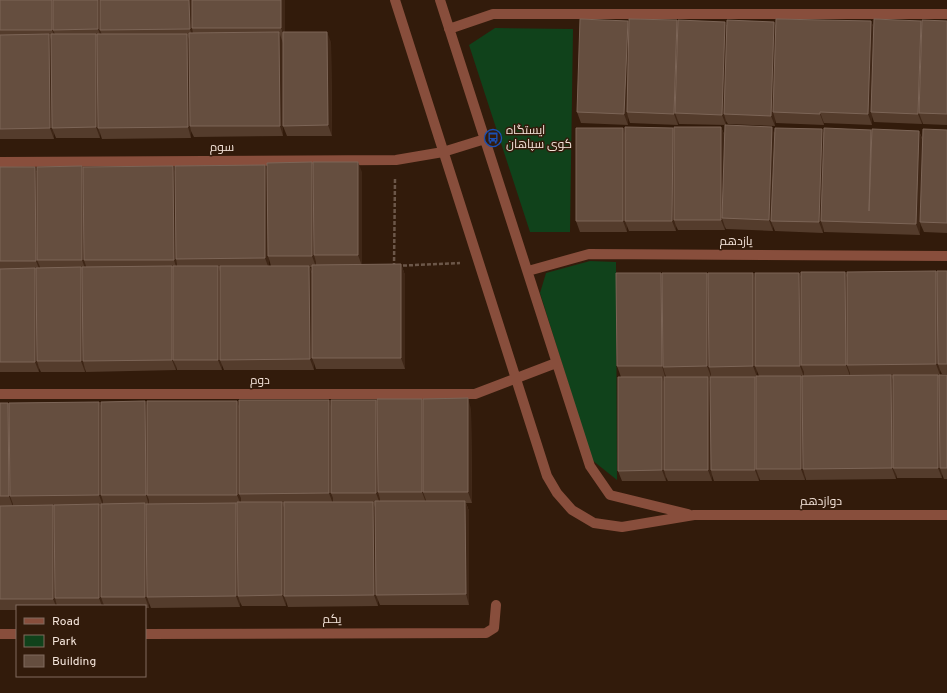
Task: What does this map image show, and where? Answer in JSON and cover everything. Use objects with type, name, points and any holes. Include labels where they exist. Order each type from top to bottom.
[{"type":"street","points":[[395,0],[547,476],[557,493],[572,510],[594,523],[622,526],[694,515]]},
{"type":"street","points":[[440,0],[590,466],[610,495],[694,515]]},
{"type":"street","points":[[449,29],[493,14],[947,14]]},
{"type":"street","name":"سوم","points":[[0,162],[396,160],[443,152],[485,139]]},
{"type":"street","name":"یازدهم","points":[[528,271],[589,254],[947,256]]},
{"type":"street","name":"دوم","points":[[0,394],[475,394],[556,363]]},
{"type":"street","name":"دوازدهم","points":[[694,515],[947,515]]},
{"type":"street","name":"یکم","points":[[146,634],[486,633],[494,628],[496,605]]},
{"type":"street","points":[[0,634],[16,634]]},
{"type":"path","points":[[396,160],[394,266],[479,262]]},
{"type":"green space","points":[[495,28],[573,29],[570,232],[530,232],[469,45]]},
{"type":"green space","points":[[590,261],[616,262],[617,480],[592,460],[540,293],[546,273]]},
{"type":"building","points":[[0,0],[52,0],[52,30],[0,30]]},
{"type":"building","points":[[53,0],[98,0],[98,29],[53,30]]},
{"type":"building","points":[[100,0],[189,0],[190,29],[100,30]]},
{"type":"building","points":[[192,0],[281,0],[281,28],[192,28]]},
{"type":"building","points":[[580,19],[628,21],[624,114],[577,112]]},
{"type":"building","points":[[629,19],[677,20],[674,114],[627,112]]},
{"type":"building","points":[[776,19],[871,21],[868,114],[773,112]]},
{"type":"building","points":[[874,19],[921,21],[918,114],[871,112]]},
{"type":"building","points":[[678,20],[725,22],[722,115],[675,113]]},
{"type":"building","points":[[727,20],[774,22],[771,116],[724,114]]},
{"type":"building","points":[[922,20],[947,21],[947,114],[919,113]]},
{"type":"building","points":[[279,32],[280,126],[190,126],[189,33]]},
{"type":"building","points":[[283,32],[327,32],[328,125],[283,126]]},
{"type":"building","points":[[49,34],[50,128],[0,129],[0,35]]},
{"type":"building","points":[[51,34],[96,34],[96,127],[52,128]]},
{"type":"building","points":[[97,34],[187,34],[188,127],[98,128]]},
{"type":"building","points":[[725,125],[772,127],[769,220],[722,218]]},
{"type":"building","points":[[625,127],[673,128],[672,221],[625,221]]},
{"type":"building","points":[[674,127],[721,127],[721,220],[674,220]]},
{"type":"building","points":[[576,128],[623,128],[623,221],[576,221]]},
{"type":"building","points":[[775,128],[822,129],[819,222],[771,221]]},
{"type":"building","points":[[824,128],[871,130],[869,211],[872,129],[919,131],[916,224],[821,221]]},
{"type":"building","points":[[923,129],[947,130],[947,223],[920,222]]},
{"type":"building","points":[[312,162],[312,256],[268,256],[267,163]]},
{"type":"building","points":[[313,162],[358,162],[358,255],[314,255]]},
{"type":"building","points":[[265,165],[265,258],[176,259],[175,166]]},
{"type":"building","points":[[82,166],[82,260],[37,260],[37,167]]},
{"type":"building","points":[[173,166],[174,260],[84,260],[83,167]]},
{"type":"building","points":[[0,167],[35,167],[36,261],[0,261]]},
{"type":"building","points":[[401,264],[401,358],[312,358],[312,265]]},
{"type":"building","points":[[172,266],[172,360],[83,361],[82,267]]},
{"type":"building","points":[[173,266],[218,266],[218,360],[173,360]]},
{"type":"building","points":[[220,266],[309,266],[310,359],[220,360]]},
{"type":"building","points":[[81,267],[81,361],[37,361],[36,268]]},
{"type":"building","points":[[35,268],[35,362],[0,362],[0,269]]},
{"type":"building","points":[[936,271],[936,364],[847,365],[847,272]]},
{"type":"building","points":[[937,271],[947,271],[947,364],[938,364]]},
{"type":"building","points":[[801,272],[845,272],[846,365],[801,365]]},
{"type":"building","points":[[616,273],[661,273],[662,366],[617,366]]},
{"type":"building","points":[[662,273],[707,273],[707,366],[663,367]]},
{"type":"building","points":[[708,273],[753,273],[753,366],[709,367]]},
{"type":"building","points":[[755,273],[799,273],[800,366],[755,366]]},
{"type":"building","points":[[891,375],[892,468],[803,469],[802,376]]},
{"type":"building","points":[[893,375],[938,375],[938,468],[893,468]]},
{"type":"building","points":[[939,375],[947,375],[947,468],[940,468]]},
{"type":"building","points":[[756,376],[801,376],[801,469],[756,469]]},
{"type":"building","points":[[618,377],[662,377],[662,470],[618,471]]},
{"type":"building","points":[[664,377],[708,377],[708,470],[664,470]]},
{"type":"building","points":[[710,377],[755,377],[755,470],[711,470]]},
{"type":"building","points":[[468,398],[468,492],[423,492],[423,399]]},
{"type":"building","points":[[377,399],[422,399],[422,492],[378,492]]},
{"type":"building","points":[[239,400],[329,400],[329,493],[239,494]]},
{"type":"building","points":[[331,400],[376,400],[376,493],[331,493]]},
{"type":"building","points":[[145,401],[146,495],[101,495],[101,402]]},
{"type":"building","points":[[147,401],[237,401],[237,495],[147,495]]},
{"type":"building","points":[[99,402],[99,495],[10,496],[9,403]]},
{"type":"building","points":[[0,403],[8,403],[9,496],[0,496]]},
{"type":"building","points":[[375,501],[465,501],[466,594],[376,595]]},
{"type":"building","points":[[237,502],[282,502],[282,595],[238,596]]},
{"type":"building","points":[[284,502],[373,502],[374,595],[284,596]]},
{"type":"building","points":[[145,503],[145,597],[101,597],[101,504]]},
{"type":"building","points":[[236,503],[236,596],[147,597],[146,504]]},
{"type":"building","points":[[99,504],[99,598],[55,598],[54,505]]},
{"type":"building","points":[[53,505],[53,599],[0,599],[0,506]]},
{"type":"place","name":"ایستگاه کوی سپاهان","points":[[493,138]]}]
